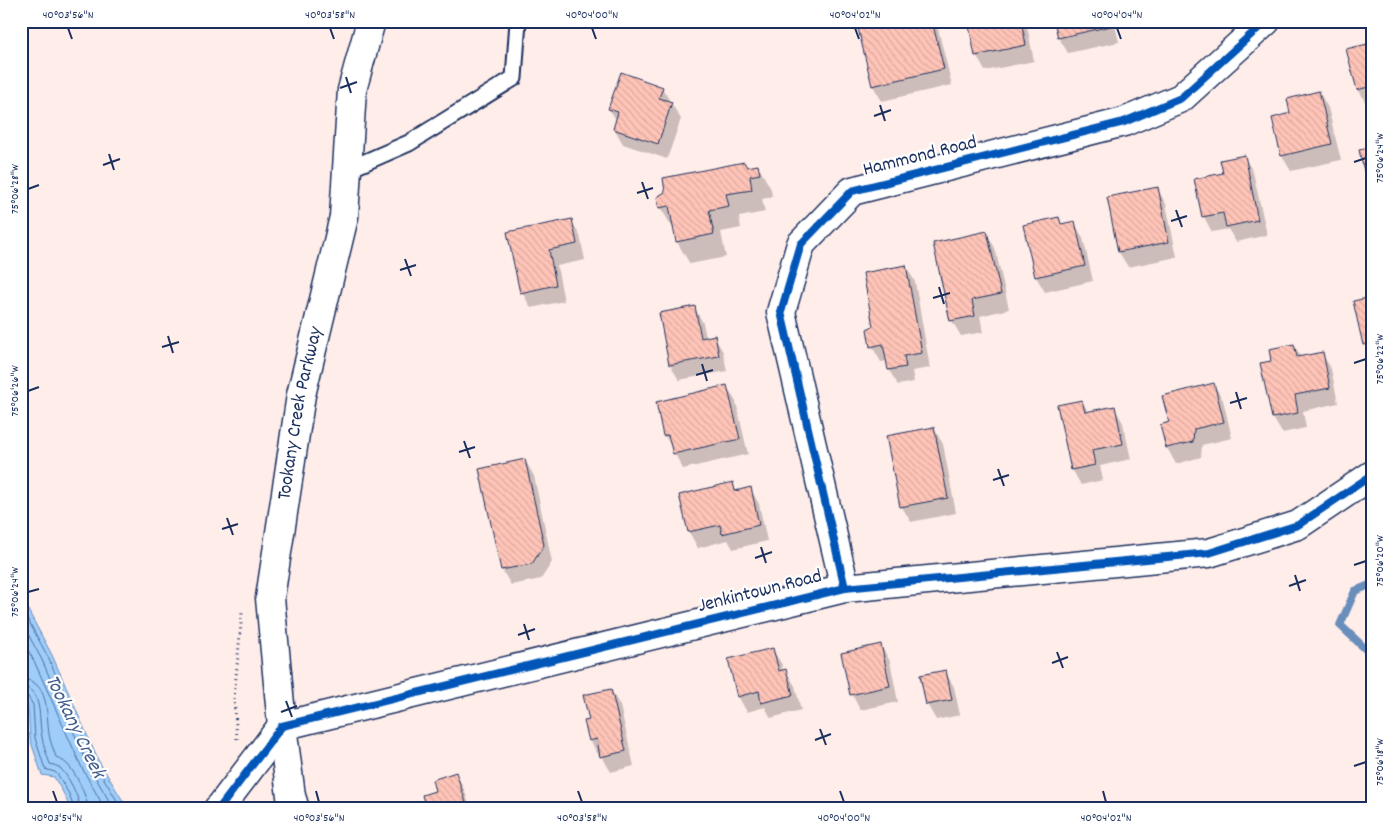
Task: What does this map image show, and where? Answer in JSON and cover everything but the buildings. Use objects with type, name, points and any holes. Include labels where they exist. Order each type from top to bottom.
[{"type":"street","name":"Tookany Creek Parkway","points":[[295,809],[290,796],[270,598],[301,395],[344,217],[352,90],[371,21]]},
{"type":"street","name":"Hammond Road","points":[[846,588],[781,312],[801,244],[852,191],[1124,122],[1181,98],[1266,21]]},
{"type":"street","name":"Jenkintown Road","points":[[282,726],[846,588],[1209,553],[1298,525],[1372,475]]},
{"type":"street","points":[[220,808],[282,726]]},
{"type":"lane","points":[[347,170],[409,143],[514,78],[518,21]]},
{"type":"water","name":"Tookany Creek","points":[[21,597],[52,655],[98,760],[128,809],[70,809],[54,777],[42,775],[30,739],[28,706],[21,694]]},
{"type":"waterway","points":[[1372,584],[1355,591],[1340,625],[1372,655]]},
{"type":"cycle path","points":[[845,588],[781,312],[801,244],[852,191],[1124,122],[1181,98],[1266,21]]},
{"type":"cycle path","points":[[218,809],[282,726],[845,588],[1209,553],[1298,525],[1372,475]]}]
